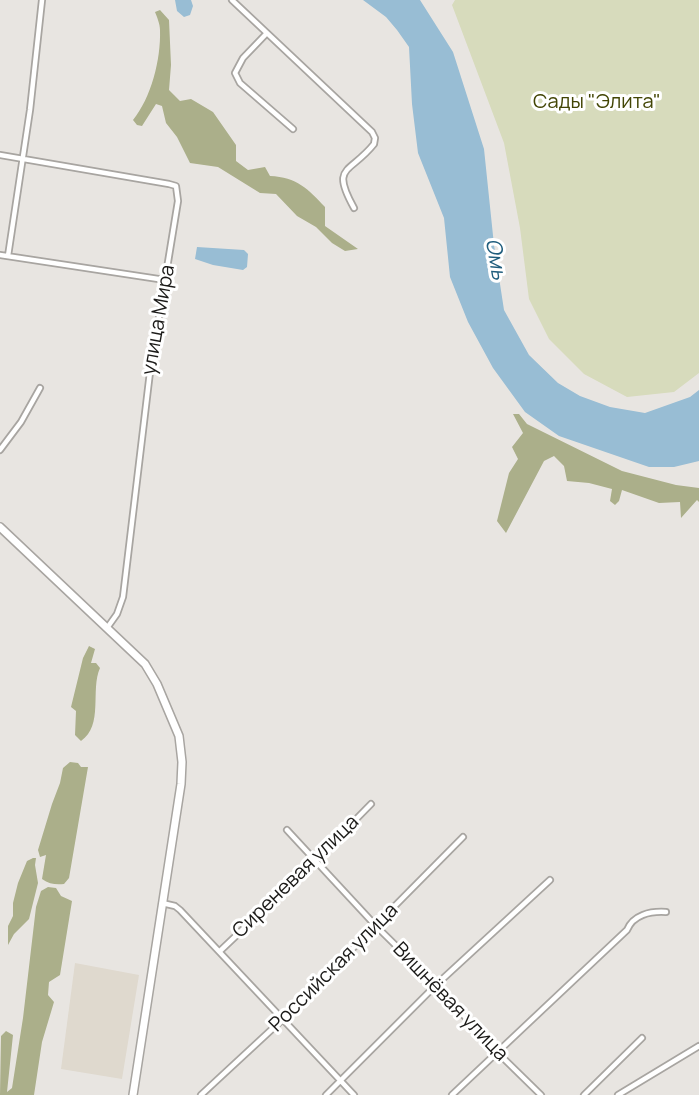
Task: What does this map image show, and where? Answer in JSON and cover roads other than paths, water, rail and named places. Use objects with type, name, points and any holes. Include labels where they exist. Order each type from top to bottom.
[{"type":"street","points":[[8,256],[23,159],[42,0]]},
{"type":"street","points":[[232,0],[372,132],[375,138],[374,144],[345,172],[342,178],[343,187],[354,208]]},
{"type":"street","points":[[267,33],[243,58],[235,73],[240,83],[293,129]]},
{"type":"street","name":"улица Мира","points":[[0,155],[176,186],[178,201],[143,421],[123,597],[117,614],[105,627]]},
{"type":"street","points":[[0,255],[165,280]]},
{"type":"street","points":[[0,450],[21,422],[40,388]]},
{"type":"street","points":[[0,527],[145,664],[157,684],[179,736],[182,762],[181,784],[133,1095]]},
{"type":"street","name":"Сиреневая улица","points":[[220,951],[371,804]]},
{"type":"street","name":"Вишнёвая улица","points":[[287,830],[376,926],[436,985],[540,1095]]},
{"type":"street","name":"Российская улица","points":[[201,1095],[282,1019],[464,837]]},
{"type":"street","points":[[326,1095],[436,985],[550,880]]},
{"type":"street","points":[[162,903],[175,906],[354,1095]]},
{"type":"street","points":[[452,1095],[496,1051],[627,930],[632,920],[649,914],[666,912]]},
{"type":"street","points":[[584,1095],[642,1038]]},
{"type":"street","points":[[618,1095],[699,1046]]},
{"type":"water","points":[[175,0],[191,0],[193,6],[190,15],[184,17],[177,11]]},
{"type":"water","name":"Омь","points":[[363,0],[420,0],[453,52],[484,149],[494,245],[504,310],[529,355],[558,383],[580,396],[610,407],[645,413],[690,397],[699,390],[699,461],[674,467],[649,467],[559,436],[525,412],[493,368],[468,322],[450,277],[444,218],[418,153],[412,104],[409,47],[386,17]]},
{"type":"water","points":[[197,247],[244,250],[248,254],[247,267],[243,270],[213,265],[195,259]]},
{"type":"park label","name":"Сады \"Элита\"","points":[[597,102]]}]
